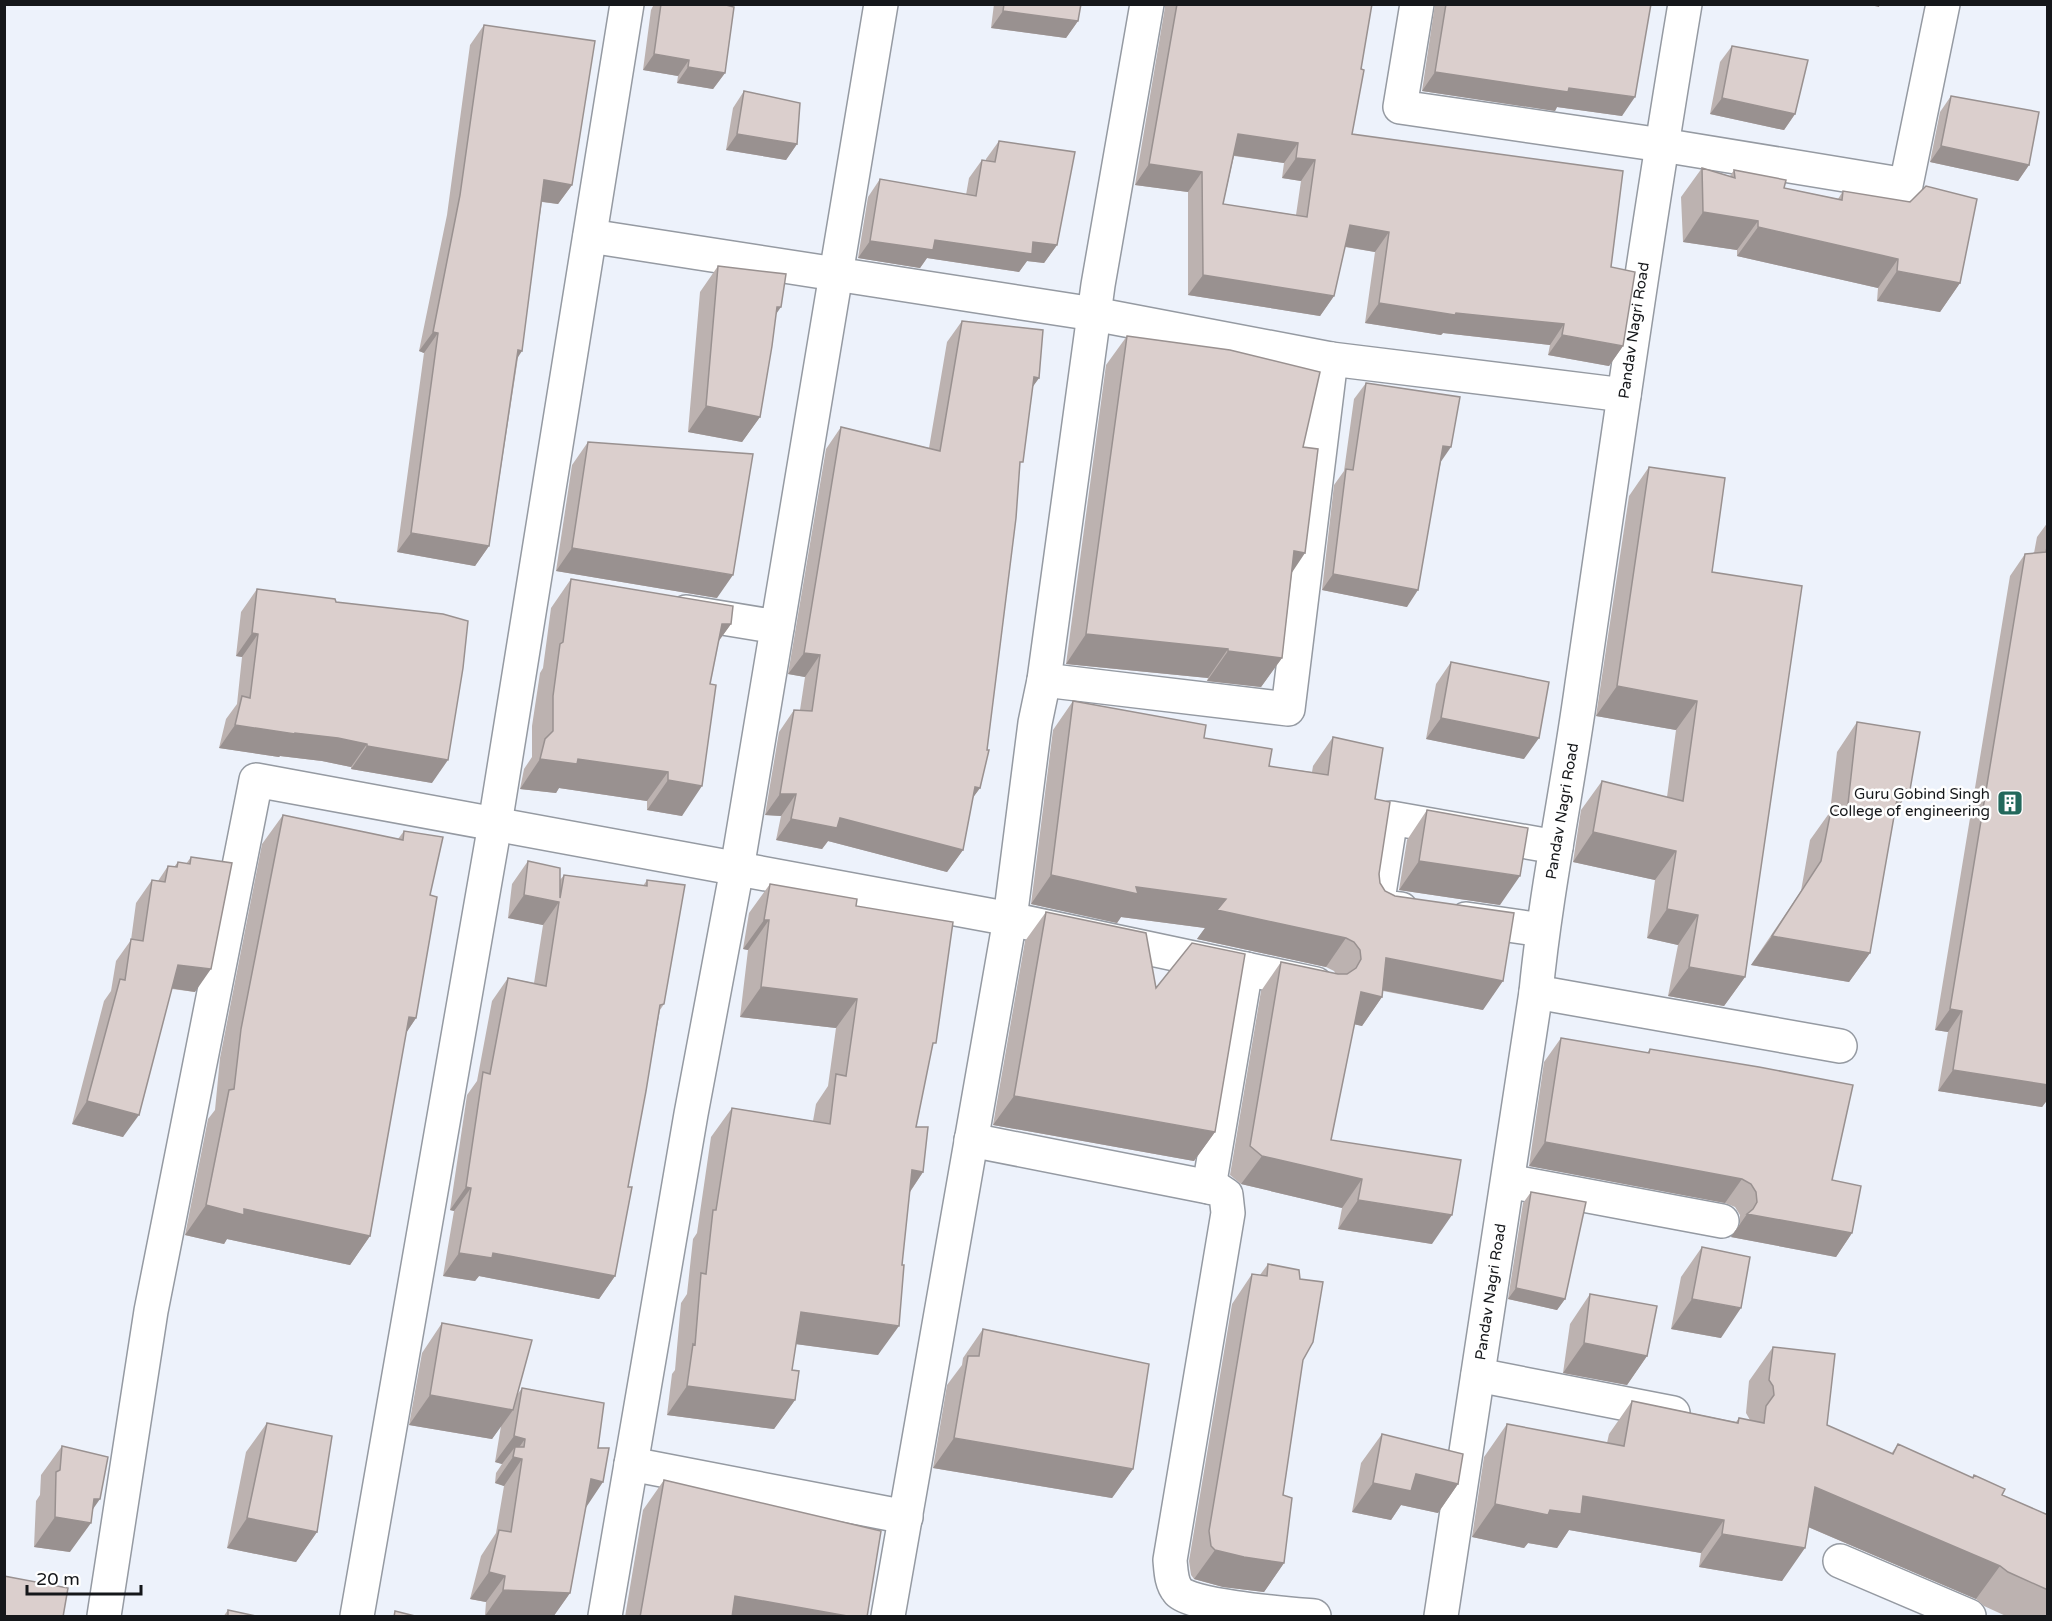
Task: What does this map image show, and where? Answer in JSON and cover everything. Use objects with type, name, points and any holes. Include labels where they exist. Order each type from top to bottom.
[{"type":"street","points":[[357,1617],[495,824],[545,588],[590,236],[627,4]]},
{"type":"street","points":[[605,1617],[691,1114],[737,869],[880,4]]},
{"type":"street","points":[[888,1617],[1010,919],[1035,723],[1044,680],[1094,314],[1147,4]]},
{"type":"street","points":[[1417,4],[1400,107],[1662,145],[1906,185],[1943,4]]},
{"type":"street","name":"Pandav Nagri Road","points":[[1441,1617],[1536,992],[1542,930],[1574,745],[1624,395],[1685,4]]},
{"type":"street","points":[[590,236],[1094,314],[1331,359],[1624,395]]},
{"type":"street","points":[[1044,680],[1288,709],[1331,359]]},
{"type":"street","points":[[661,607],[777,627]]},
{"type":"street","points":[[104,1617],[151,1311],[256,780],[1010,919],[1322,985]]},
{"type":"street","points":[[1542,930],[1377,906],[1391,818],[1556,847]]},
{"type":"street","points":[[1209,1187],[1246,969]]},
{"type":"street","points":[[1536,992],[1840,1046]]},
{"type":"street","points":[[971,1140],[1209,1187],[1226,1195],[1228,1213],[1170,1560],[1172,1579],[1178,1593],[1189,1599],[1223,1606],[1314,1617]]},
{"type":"street","points":[[1508,1181],[1722,1221]]},
{"type":"street","points":[[1478,1375],[1698,1418]]},
{"type":"street","points":[[632,1464],[906,1517]]},
{"type":"street","points":[[1840,1561],[1969,1617]]},
{"type":"building","points":[[661,4],[722,4],[734,7],[725,73],[688,67],[689,60],[654,54]]},
{"type":"building","points":[[1004,4],[1081,4],[1078,21],[1003,11]]},
{"type":"building","points":[[1177,4],[1372,4],[1361,69],[1364,70],[1352,134],[1623,171],[1611,267],[1635,272],[1623,346],[1562,335],[1564,324],[1456,313],[1455,315],[1379,303],[1389,232],[1350,225],[1334,296],[1203,275],[1202,172],[1149,164]],"holes":[[[1238,134],[1298,143],[1296,158],[1315,160],[1307,217],[1223,204]]]},
{"type":"building","points":[[1446,4],[1651,4],[1635,97],[1569,88],[1568,92],[1435,72]]},
{"type":"building","points":[[484,25],[595,41],[572,185],[544,180],[522,351],[518,350],[489,546],[411,533],[438,333],[433,332],[460,195]]},
{"type":"building","points":[[1732,46],[1808,60],[1795,114],[1722,98]]},
{"type":"building","points":[[744,91],[800,103],[797,144],[737,134]]},
{"type":"building","points":[[1951,96],[2039,112],[2029,165],[1941,146]]},
{"type":"building","points":[[999,141],[1075,152],[1057,245],[1033,242],[1032,254],[935,240],[933,250],[870,241],[880,179],[976,196],[982,160],[995,162]]},
{"type":"building","points":[[1702,168],[1735,178],[1734,170],[1786,180],[1784,188],[1842,200],[1843,191],[1910,202],[1926,186],[1977,199],[1960,283],[1897,271],[1898,259],[1758,227],[1758,221],[1703,212]]},
{"type":"building","points":[[718,266],[786,274],[781,307],[777,307],[760,417],[706,406]]},
{"type":"building","points":[[962,321],[1043,330],[1039,378],[1034,377],[1023,462],[1020,462],[1016,518],[987,750],[989,750],[980,788],[975,787],[963,850],[840,818],[837,828],[791,819],[796,794],[780,794],[794,710],[812,711],[820,655],[804,653],[841,427],[940,451]]},
{"type":"building","points":[[1127,336],[1230,350],[1320,372],[1303,447],[1318,449],[1305,553],[1294,551],[1282,658],[1228,651],[1228,649],[1086,634]]},
{"type":"building","points":[[1366,383],[1460,397],[1451,447],[1443,446],[1418,590],[1333,574],[1346,469],[1353,470]]},
{"type":"building","points":[[588,442],[753,454],[733,575],[572,548]]},
{"type":"building","points":[[1649,467],[1725,478],[1712,572],[1802,586],[1745,977],[1689,967],[1698,915],[1667,909],[1676,851],[1593,832],[1602,781],[1683,801],[1697,701],[1617,686]]},
{"type":"building","name":"Guru Gobind Singh College of engineering","points":[[2048,543],[2048,1085],[1953,1070],[1962,1011],[1950,1009],[2025,554],[2046,552]]},
{"type":"building","points":[[571,579],[733,606],[731,624],[722,624],[710,684],[716,685],[702,786],[668,780],[668,772],[578,759],[577,764],[540,759],[545,739],[553,731],[553,696]]},
{"type":"building","points":[[257,589],[335,599],[336,602],[443,614],[468,621],[448,760],[367,746],[367,744],[338,738],[235,725],[242,696],[250,698],[258,634],[252,633]]},
{"type":"building","points":[[1451,662],[1549,682],[1539,738],[1441,718]]},
{"type":"building","points":[[1073,701],[1206,725],[1204,738],[1272,749],[1269,766],[1328,775],[1333,737],[1383,748],[1375,799],[1390,802],[1379,874],[1380,883],[1385,891],[1395,896],[1514,913],[1503,981],[1386,958],[1382,997],[1361,992],[1331,1140],[1461,1160],[1452,1215],[1358,1200],[1362,1179],[1262,1156],[1250,1146],[1281,962],[1347,974],[1356,968],[1361,959],[1360,950],[1354,942],[1346,938],[1217,910],[1226,899],[1136,887],[1138,894],[1051,875]]},
{"type":"building","points":[[1857,722],[1920,732],[1910,790],[1899,788],[1870,953],[1772,936],[1821,861],[1831,810],[1847,813]]},
{"type":"building","points":[[1427,810],[1528,828],[1520,876],[1419,861]]},
{"type":"building","points":[[283,815],[403,840],[404,831],[443,837],[430,895],[437,897],[416,1018],[409,1017],[370,1236],[244,1209],[244,1215],[206,1205],[229,1090],[234,1089],[241,1029]]},
{"type":"building","points":[[191,857],[232,863],[211,969],[178,965],[139,1115],[87,1101],[120,979],[125,980],[131,939],[143,941],[152,880],[165,882],[168,866],[177,867],[178,862],[190,864]]},
{"type":"building","points":[[528,861],[560,868],[560,898],[564,875],[647,886],[647,880],[685,885],[664,1004],[660,1005],[628,1187],[632,1187],[615,1276],[493,1253],[492,1258],[459,1253],[471,1188],[466,1187],[483,1072],[490,1074],[508,978],[546,986],[559,902],[524,895]]},
{"type":"building","points":[[770,884],[857,899],[856,906],[953,922],[936,1043],[933,1043],[916,1127],[928,1127],[923,1172],[912,1170],[902,1265],[904,1265],[899,1326],[801,1312],[792,1370],[799,1371],[795,1400],[687,1386],[693,1344],[695,1345],[701,1273],[706,1274],[713,1210],[716,1210],[732,1108],[830,1124],[836,1074],[846,1076],[857,999],[761,987],[769,920],[764,920]]},
{"type":"building","points":[[1046,912],[1146,933],[1156,988],[1192,943],[1245,954],[1215,1132],[1014,1096]]},
{"type":"building","points":[[1561,1038],[1649,1053],[1650,1049],[1853,1085],[1832,1180],[1861,1186],[1852,1233],[1747,1214],[1757,1202],[1756,1192],[1751,1184],[1742,1179],[1545,1142]]},
{"type":"building","points":[[1531,1192],[1586,1202],[1565,1299],[1516,1288]]},
{"type":"building","points":[[1702,1247],[1750,1257],[1741,1308],[1692,1299]]},
{"type":"building","points":[[1268,1264],[1299,1270],[1300,1279],[1323,1282],[1313,1342],[1303,1360],[1283,1495],[1292,1498],[1284,1563],[1215,1550],[1211,1546],[1209,1531],[1252,1274],[1267,1276]]},
{"type":"building","points":[[1590,1294],[1657,1306],[1647,1356],[1584,1343]]},
{"type":"building","points":[[442,1323],[532,1340],[513,1410],[430,1395]]},
{"type":"building","points":[[983,1329],[1149,1364],[1133,1469],[954,1438],[968,1356],[979,1356]]},
{"type":"building","points":[[1773,1347],[1835,1354],[1827,1425],[1893,1454],[1898,1444],[1973,1478],[1974,1475],[2005,1489],[2002,1495],[2048,1515],[2048,1590],[2000,1566],[1815,1487],[1805,1548],[1722,1534],[1724,1520],[1583,1496],[1581,1514],[1550,1510],[1548,1515],[1495,1504],[1507,1424],[1624,1446],[1632,1401],[1738,1423],[1739,1418],[1764,1423],[1766,1406],[1774,1395],[1773,1386],[1769,1380]]},
{"type":"building","points":[[522,1388],[604,1403],[598,1448],[609,1448],[603,1482],[591,1479],[570,1593],[503,1590],[505,1576],[489,1572],[499,1530],[511,1532],[522,1459],[513,1457],[515,1447],[524,1447],[525,1439],[514,1436]]},
{"type":"building","points":[[267,1423],[332,1436],[317,1532],[247,1518]]},
{"type":"building","points":[[1382,1434],[1463,1454],[1458,1484],[1416,1474],[1411,1491],[1373,1483]]},
{"type":"building","points":[[62,1446],[108,1457],[100,1499],[94,1499],[91,1523],[55,1517],[56,1472],[60,1470]]},
{"type":"building","points":[[664,1480],[881,1531],[867,1617],[853,1617],[735,1596],[732,1617],[640,1617]]},
{"type":"building","points":[[4,1576],[68,1588],[63,1617],[4,1617]]},
{"type":"building","points":[[228,1610],[261,1617],[228,1617]]},
{"type":"building","points":[[395,1611],[419,1617],[394,1617]]},
{"type":"place","name":"Guru Gobind Singh College of engineering","points":[[2010,803]]}]
